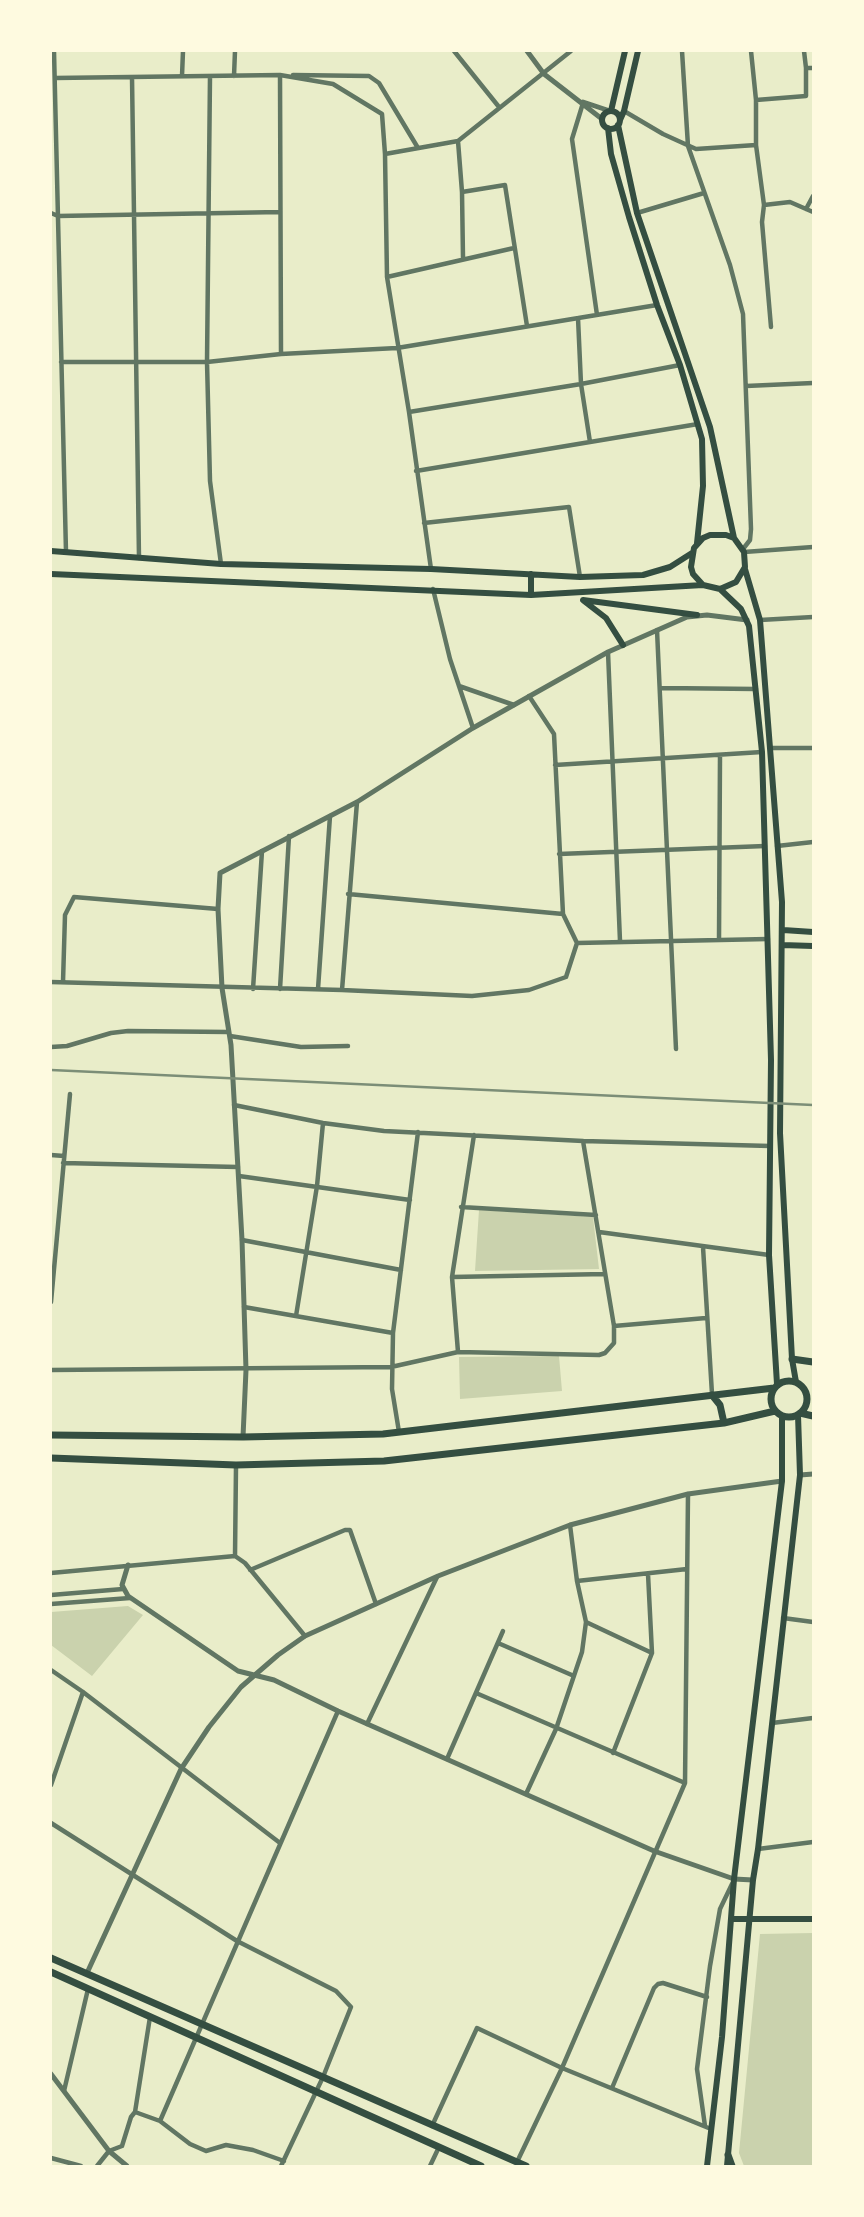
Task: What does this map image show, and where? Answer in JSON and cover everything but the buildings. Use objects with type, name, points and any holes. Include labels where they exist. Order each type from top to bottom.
[{"type":"main road","points":[[608,128],[602,119],[610,111],[625,51]]},
{"type":"main road","points":[[608,128],[619,123],[624,111],[638,51]]},
{"type":"main road","points":[[610,111],[617,114],[637,213],[710,427],[734,538],[744,551],[745,568],[761,620],[783,930],[780,1133],[792,1359],[798,1384],[807,1399],[799,1414],[800,1475],[753,1880],[728,2155],[730,2166]]},
{"type":"main road","points":[[608,128],[608,140],[617,177],[698,424],[704,470],[697,543]]},
{"type":"main road","points":[[703,585],[693,574],[691,567],[692,552],[697,543],[703,538],[719,534],[734,538]]},
{"type":"main road","points":[[51,551],[221,564],[431,569],[580,577],[643,575],[670,567],[692,552]]},
{"type":"main road","points":[[720,589],[736,582],[745,568]]},
{"type":"main road","points":[[51,574],[531,594],[703,585],[720,589],[747,620],[762,752],[766,846],[771,1060],[769,1255],[776,1386],[770,1400],[779,1414],[782,1481],[734,1879],[722,2037],[708,2128],[707,2166]]},
{"type":"main road","points":[[531,574],[531,594]]},
{"type":"main road","points":[[570,594],[583,600],[606,618],[623,645]]},
{"type":"main road","points":[[583,600],[697,615]]},
{"type":"main road","points":[[783,930],[813,932]]},
{"type":"main road","points":[[782,946],[813,946]]},
{"type":"main road","points":[[792,1359],[813,1362]]},
{"type":"main road","points":[[51,1435],[243,1437],[399,1432],[712,1395],[776,1386],[783,1381],[813,1384]]},
{"type":"main road","points":[[712,1395],[720,1405],[724,1423]]},
{"type":"main road","points":[[51,1458],[236,1465],[384,1461],[724,1423],[779,1414],[813,1416]]},
{"type":"main road","points":[[732,1919],[813,1919]]},
{"type":"main road","points":[[51,1958],[526,2166]]},
{"type":"main road","points":[[51,1972],[481,2166]]},
{"type":"street","points":[[54,51],[66,552]]},
{"type":"street","points":[[182,76],[183,51]]},
{"type":"street","points":[[234,51],[234,76]]},
{"type":"street","points":[[454,51],[499,107]]},
{"type":"street","points":[[527,51],[544,74],[602,119]]},
{"type":"street","points":[[385,154],[457,141],[571,51]]},
{"type":"street","points":[[682,51],[688,146],[738,289],[743,314],[751,529],[750,540],[744,551]]},
{"type":"street","points":[[751,51],[771,327]]},
{"type":"street","points":[[756,100],[806,96],[804,51]]},
{"type":"street","points":[[806,68],[813,68]]},
{"type":"street","points":[[280,75],[333,85],[382,114],[387,277],[431,569]]},
{"type":"street","points":[[280,75],[281,354]]},
{"type":"street","points":[[210,76],[207,362],[210,481],[221,564]]},
{"type":"street","points":[[55,78],[369,76],[379,83],[418,148]]},
{"type":"street","points":[[132,77],[139,558]]},
{"type":"street","points":[[583,102],[610,111]]},
{"type":"street","points":[[583,102],[572,139],[597,315]]},
{"type":"street","points":[[624,111],[688,146],[704,149],[756,145]]},
{"type":"street","points":[[457,141],[462,191],[463,258]]},
{"type":"street","points":[[462,191],[505,185],[527,326]]},
{"type":"street","points":[[637,213],[704,193]]},
{"type":"street","points":[[806,209],[813,196]]},
{"type":"street","points":[[764,205],[790,202],[813,212]]},
{"type":"street","points":[[51,219],[58,216],[280,212]]},
{"type":"street","points":[[51,213],[58,216]]},
{"type":"street","points":[[387,277],[514,248]]},
{"type":"street","points":[[61,362],[207,362],[281,354],[397,348],[657,305]]},
{"type":"street","points":[[578,318],[581,384],[590,442]]},
{"type":"street","points":[[409,412],[680,365]]},
{"type":"street","points":[[746,386],[813,383]]},
{"type":"street","points":[[416,471],[698,424]]},
{"type":"street","points":[[424,523],[569,507],[580,577]]},
{"type":"street","points":[[744,551],[813,547]]},
{"type":"street","points":[[433,590],[458,686],[473,728]]},
{"type":"street","points":[[243,1437],[246,1370],[242,1240],[231,1045],[222,988],[218,909],[220,873],[357,802],[473,728],[608,652],[680,619],[697,615],[747,620]]},
{"type":"street","points":[[761,620],[813,617]]},
{"type":"street","points":[[657,629],[676,1049]]},
{"type":"street","points":[[608,652],[620,941]]},
{"type":"street","points":[[458,686],[514,705]]},
{"type":"street","points":[[661,688],[756,689]]},
{"type":"street","points":[[51,982],[472,996],[529,990],[566,976],[577,943],[564,914],[554,734],[529,696]]},
{"type":"street","points":[[772,748],[813,748]]},
{"type":"street","points":[[555,765],[762,752]]},
{"type":"street","points":[[719,940],[720,755]]},
{"type":"street","points":[[342,990],[357,802]]},
{"type":"street","points":[[318,989],[331,815]]},
{"type":"street","points":[[279,989],[289,836]]},
{"type":"street","points":[[777,846],[813,842]]},
{"type":"street","points":[[559,854],[766,846]]},
{"type":"street","points":[[253,989],[262,851]]},
{"type":"street","points":[[348,894],[564,914]]},
{"type":"street","points":[[64,982],[65,915],[74,897],[218,909]]},
{"type":"street","points":[[577,943],[768,939]]},
{"type":"street","points":[[51,1047],[76,1044],[111,1033],[128,1031],[228,1034],[301,1047],[348,1046]]},
{"type":"street","points":[[51,1299],[69,1094]]},
{"type":"street","points":[[233,1105],[323,1123],[418,1132],[770,1146]]},
{"type":"street","points":[[296,1316],[317,1186],[323,1123]]},
{"type":"street","points":[[399,1432],[392,1389],[393,1333],[418,1132]]},
{"type":"street","points":[[458,1352],[452,1277],[474,1135]]},
{"type":"street","points":[[51,1370],[391,1367],[458,1352],[605,1353],[614,1343],[614,1326],[583,1140]]},
{"type":"street","points":[[51,1155],[64,1156]]},
{"type":"street","points":[[63,1163],[238,1167]]},
{"type":"street","points":[[239,1176],[410,1200]]},
{"type":"street","points":[[461,1207],[596,1215]]},
{"type":"street","points":[[51,1221],[58,1222]]},
{"type":"street","points":[[599,1232],[769,1255]]},
{"type":"street","points":[[242,1240],[401,1270]]},
{"type":"street","points":[[703,1247],[712,1395]]},
{"type":"street","points":[[452,1277],[605,1274]]},
{"type":"street","points":[[244,1307],[393,1333]]},
{"type":"street","points":[[614,1326],[706,1318]]},
{"type":"street","points":[[236,1465],[235,1556],[305,1636]]},
{"type":"street","points":[[800,1475],[813,1474]]},
{"type":"street","points":[[87,1973],[181,1769],[225,1705],[254,1675],[305,1636],[438,1576],[570,1525],[688,1493],[782,1481]]},
{"type":"street","points":[[517,2162],[562,2068],[685,1783],[688,1493]]},
{"type":"street","points":[[526,1794],[556,1729],[582,1652],[586,1622],[577,1581],[570,1525]]},
{"type":"street","points":[[250,1570],[350,1530],[376,1604]]},
{"type":"street","points":[[51,1573],[235,1556]]},
{"type":"street","points":[[128,1565],[123,1589],[130,1598],[235,1669],[274,1680],[654,1851],[734,1879],[753,1880]]},
{"type":"street","points":[[577,1581],[687,1569]]},
{"type":"street","points":[[613,1753],[652,1653],[648,1574]]},
{"type":"street","points":[[367,1724],[438,1576]]},
{"type":"street","points":[[51,1595],[123,1589]]},
{"type":"street","points":[[51,1604],[130,1598]]},
{"type":"street","points":[[782,1618],[813,1622]]},
{"type":"street","points":[[586,1622],[652,1653]]},
{"type":"street","points":[[447,1759],[503,1631]]},
{"type":"street","points":[[498,1643],[574,1676]]},
{"type":"street","points":[[51,1670],[280,1843]]},
{"type":"street","points":[[51,1785],[83,1692]]},
{"type":"street","points":[[475,1693],[685,1783]]},
{"type":"street","points":[[160,2121],[338,1711]]},
{"type":"street","points":[[772,1723],[813,1718]]},
{"type":"street","points":[[51,1823],[237,1941],[336,1991],[351,2007],[323,2077],[283,2163],[253,2150],[226,2145],[206,2151],[190,2144],[160,2121],[135,2112]]},
{"type":"street","points":[[758,1849],[813,1842]]},
{"type":"street","points":[[708,2128],[697,2069],[720,1909],[734,1879]]},
{"type":"street","points":[[612,2088],[658,1984],[663,1983],[706,1997]]},
{"type":"street","points":[[64,2091],[88,1989]]},
{"type":"street","points":[[97,2166],[109,2151],[122,2146],[135,2112],[150,2017]]},
{"type":"street","points":[[432,2127],[477,2028],[562,2068],[708,2128]]},
{"type":"street","points":[[51,2074],[109,2151],[127,2166]]},
{"type":"street","points":[[430,2166],[439,2147]]},
{"type":"street","points":[[51,2158],[81,2166]]},
{"type":"green space","points":[[479,1210],[593,1217],[599,1269],[475,1271]]},
{"type":"green space","points":[[559,1356],[562,1391],[460,1399],[459,1357]]},
{"type":"green space","points":[[128,1606],[143,1615],[92,1676],[51,1645],[51,1612]]},
{"type":"green space","points":[[813,1933],[813,2166],[744,2166],[739,2153],[760,1934]]},
{"type":"railway","points":[[51,1070],[813,1105]]}]
